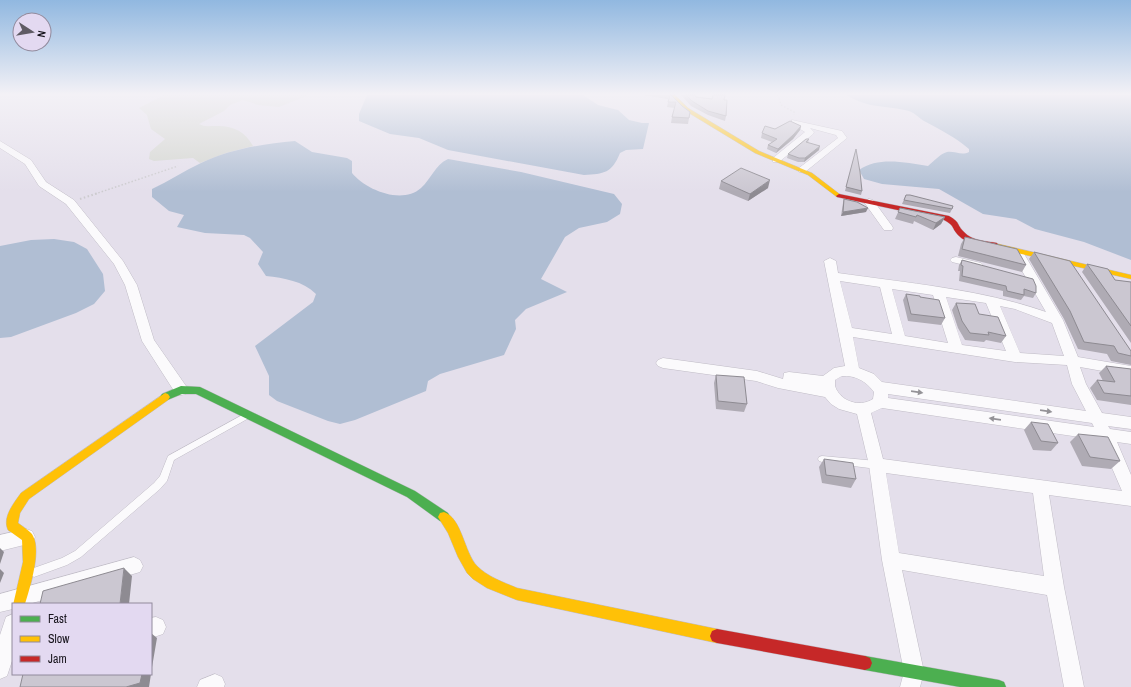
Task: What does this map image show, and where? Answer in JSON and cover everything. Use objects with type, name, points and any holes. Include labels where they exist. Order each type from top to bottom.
[{"type":"street","points":[[718,127],[776,160],[802,170],[841,197],[946,218],[955,223],[961,237],[1127,277],[1131,287]]},
{"type":"street","points":[[776,160],[810,132],[803,127]]},
{"type":"street","points":[[802,170],[843,138],[839,133],[815,127]]},
{"type":"street","points":[[0,144],[28,162],[42,184],[70,202],[119,263],[130,285],[148,341],[181,390]]},
{"type":"street","points":[[869,202],[888,228]]},
{"type":"street","points":[[1017,251],[1057,320],[1073,361],[1074,371],[1079,384],[1106,435],[1131,493]]},
{"type":"street","points":[[956,260],[987,268]]},
{"type":"street","points":[[830,261],[853,371]]},
{"type":"street","points":[[1069,264],[1078,277]]},
{"type":"street","points":[[834,276],[991,300],[1018,306],[1057,320]]},
{"type":"street","points":[[1018,276],[1033,280]]},
{"type":"street","points":[[885,283],[900,340]]},
{"type":"street","points":[[938,291],[957,349]]},
{"type":"street","points":[[991,300],[1015,357]]},
{"type":"street","points":[[846,332],[1015,357],[1073,361],[1131,370]]},
{"type":"street","points":[[663,363],[757,376],[778,383],[828,387],[840,403],[856,409],[871,409],[880,402],[1131,438]]},
{"type":"street","points":[[828,387],[833,374],[846,370],[853,371],[868,377],[878,387],[881,392],[880,402]]},
{"type":"street","points":[[878,387],[1131,423]]},
{"type":"street","points":[[20,600],[26,575],[30,545],[26,536],[12,526],[11,518],[25,496],[169,394],[181,390],[197,390],[411,494],[431,507],[445,517],[454,528],[462,554],[473,573],[486,583],[517,594],[912,679],[999,687]]},
{"type":"street","points":[[863,410],[878,465],[891,560],[912,679]]},
{"type":"street","points":[[878,465],[1131,499]]},
{"type":"street","points":[[1040,487],[1055,587],[1074,687]]},
{"type":"street","points":[[0,543],[26,536]]},
{"type":"street","points":[[891,560],[1055,587]]},
{"type":"street","points":[[0,603],[20,600],[134,566]]},
{"type":"street","points":[[0,669],[12,627]]},
{"type":"street","points":[[0,673],[12,669]]},
{"type":"lane","points":[[26,575],[64,562],[78,554],[157,486],[164,478],[171,458],[249,415]]},
{"type":"lane","points":[[822,459],[878,465]]},
{"type":"path","points":[[70,202],[178,166]]},
{"type":"shaded area","points":[[150,127],[227,127],[242,133],[253,146],[226,153],[200,163],[193,158],[154,161],[149,159],[150,152],[165,139]]},
{"type":"water","points":[[373,127],[648,127],[643,149],[626,150],[620,153],[614,165],[606,171],[597,174],[584,175],[448,150],[419,138],[390,134]]},
{"type":"water","points":[[935,127],[1131,127],[1131,260],[1084,242],[1035,229],[1016,219],[983,214],[939,189],[882,184],[864,179],[859,170],[875,163],[884,162],[902,162],[928,166],[944,153],[950,152],[964,154],[969,152],[969,149],[964,145]]},
{"type":"water","points":[[295,141],[312,152],[347,158],[352,161],[352,173],[358,179],[375,190],[385,193],[404,195],[413,193],[421,188],[436,168],[448,159],[521,172],[614,194],[622,204],[620,214],[607,222],[579,228],[565,237],[541,279],[567,292],[526,309],[515,320],[516,329],[504,355],[440,374],[428,381],[426,391],[355,420],[340,424],[328,421],[277,401],[269,395],[269,376],[255,346],[313,302],[316,294],[299,283],[286,279],[266,276],[258,264],[263,252],[250,238],[244,235],[205,233],[177,227],[184,215],[169,211],[152,197],[152,189],[212,158],[247,148]]},
{"type":"water","points":[[54,239],[74,242],[87,249],[103,274],[105,291],[94,304],[76,313],[11,337],[0,338],[0,246],[31,240]]},
{"type":"building","points":[[765,127],[775,129],[779,127],[800,127],[778,149],[768,145],[777,139],[762,133]]},
{"type":"building","points":[[806,139],[809,139],[806,142],[820,146],[805,158],[799,158],[788,154]]},
{"type":"building","points":[[856,149],[860,172],[862,191],[846,187]]},
{"type":"building","points":[[741,168],[770,180],[750,194],[721,181]]},
{"type":"building","points":[[906,195],[953,206],[952,209],[904,200]]},
{"type":"building","points":[[844,199],[857,202],[868,208],[843,212]]},
{"type":"building","points":[[900,208],[945,217],[936,223],[917,215],[916,217],[898,212]]},
{"type":"building","points":[[965,237],[1017,249],[1026,265],[962,249]]},
{"type":"building","points":[[1034,252],[1070,261],[1131,351],[1131,356],[1118,353],[1114,346],[1084,342],[1070,311]]},
{"type":"building","points":[[962,260],[1033,279],[1036,286],[1036,293],[1024,289],[1024,295],[1007,291],[1006,286],[962,276]]},
{"type":"building","points":[[1087,264],[1108,269],[1115,280],[1131,282],[1131,326]]},
{"type":"building","points":[[906,294],[939,300],[945,318],[911,314]]},
{"type":"building","points":[[956,303],[975,304],[979,314],[998,317],[1006,336],[988,332],[989,335],[970,333],[962,321]]},
{"type":"building","points":[[1106,366],[1131,369],[1131,396],[1104,393],[1097,380],[1115,382]]},
{"type":"building","points":[[716,375],[744,377],[747,404],[718,401]]},
{"type":"building","points":[[1031,422],[1048,424],[1058,443],[1041,441]]},
{"type":"building","points":[[1078,434],[1108,437],[1120,461],[1090,457]]},
{"type":"building","points":[[824,459],[853,463],[856,479],[826,475]]},
{"type":"building","points":[[124,568],[120,603],[40,603],[43,591]]},
{"type":"building","points":[[23,675],[142,675],[140,683],[126,687],[20,687]]},
{"type":"traffic: fast","points":[[165,397],[181,390],[197,390],[411,494],[444,517]]},
{"type":"traffic: fast","points":[[865,663],[999,687]]},
{"type":"traffic: slow","points":[[716,127],[757,152],[810,174],[839,196]]},
{"type":"traffic: slow","points":[[994,245],[1131,277]]},
{"type":"traffic: slow","points":[[19,603],[28,570],[30,553],[27,537],[12,526],[14,513],[20,503],[25,496],[165,397]]},
{"type":"traffic: slow","points":[[444,517],[453,530],[466,562],[471,569],[477,575],[492,584],[517,594],[717,636]]},
{"type":"traffic: jam","points":[[839,196],[946,218],[955,223],[958,230],[965,238],[975,242],[994,245]]},
{"type":"traffic: jam","points":[[717,636],[865,663]]}]
